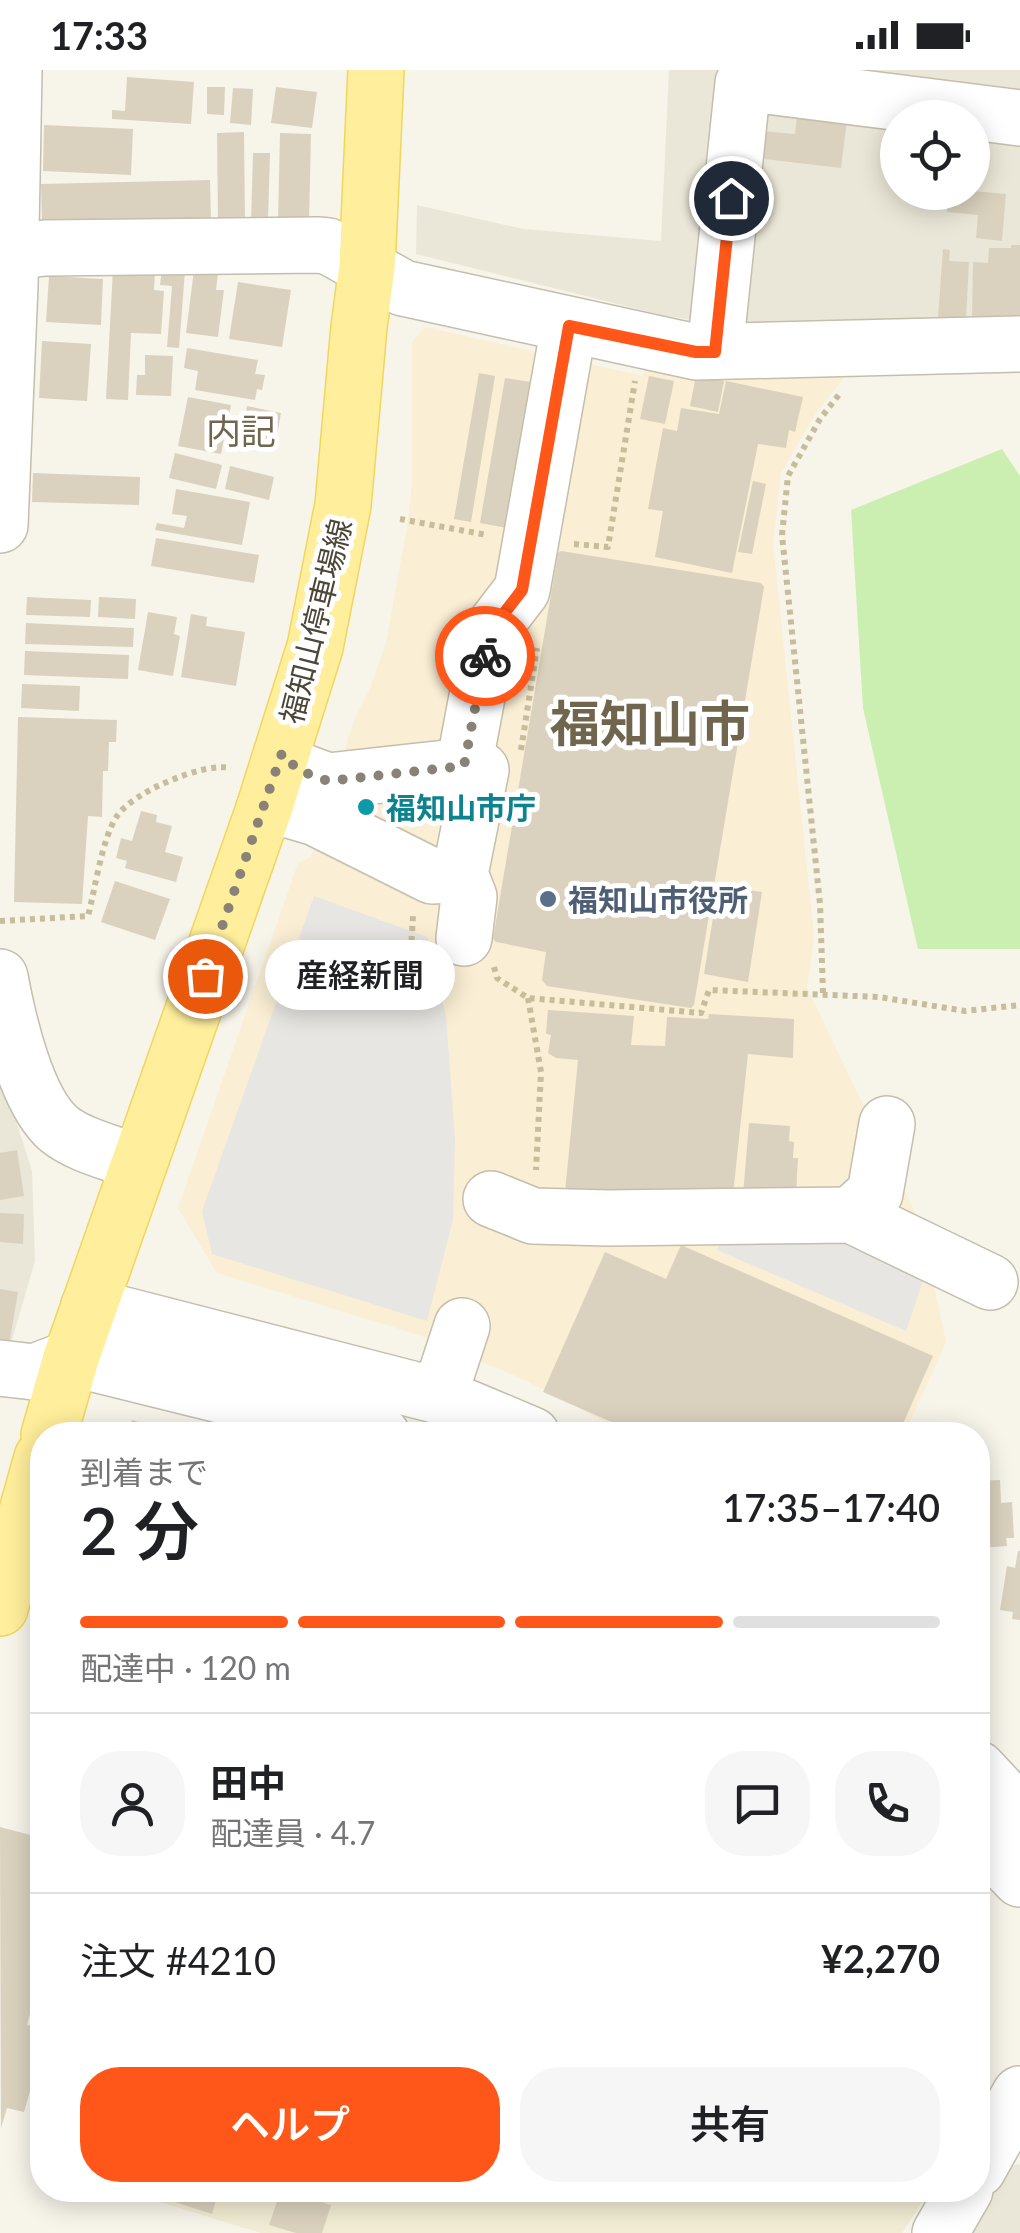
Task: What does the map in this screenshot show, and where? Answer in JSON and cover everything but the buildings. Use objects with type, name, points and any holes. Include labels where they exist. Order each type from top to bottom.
[{"type":"main road","name":"福知山停車場線","points":[[53,1422],[259,777],[315,647],[343,505],[367,267],[376,70]]},
{"type":"main road","points":[[0,1608],[30,1501]]},
{"type":"street","points":[[0,525],[5,252],[14,70]]},
{"type":"street","points":[[715,352],[743,84],[1020,118]]},
{"type":"street","points":[[5,252],[45,248],[328,246],[402,288],[696,352],[1020,344]]},
{"type":"street","points":[[464,766],[489,633],[522,590],[569,326]]},
{"type":"street","points":[[259,777],[298,770],[328,781],[476,766],[481,770],[460,874],[469,897],[478,949]]},
{"type":"street","points":[[259,777],[289,810],[316,818],[432,876],[460,874]]},
{"type":"street","points":[[0,978],[30,1087],[42,1110],[60,1130],[138,1163]]},
{"type":"street","points":[[851,1215],[875,1193],[886,1124]]},
{"type":"street","points":[[512,1207],[608,1218],[851,1215],[990,1282]]},
{"type":"street","points":[[88,1306],[439,1396],[501,1422]]},
{"type":"street","points":[[439,1396],[462,1326]]},
{"type":"street","points":[[0,1368],[34,1372],[71,1358],[329,1422]]},
{"type":"street","points":[[990,1782],[1020,1814]]},
{"type":"street","points":[[990,1849],[1020,1880]]},
{"type":"street","points":[[940,2233],[958,2202]]},
{"type":"path","points":[[823,993],[820,904],[782,534],[788,476],[820,419],[879,346]]},
{"type":"path","points":[[572,544],[608,547],[638,367]]},
{"type":"path","points":[[400,519],[488,536]]},
{"type":"path","points":[[519,758],[540,632]]},
{"type":"path","points":[[0,921],[88,916],[118,814],[172,778],[222,766],[259,777]]},
{"type":"path","points":[[478,949],[497,978],[528,998],[700,1013],[709,990],[879,997],[965,1011],[1020,1004]]},
{"type":"path","points":[[512,1207],[541,1072],[528,998]]},
{"type":"shaded area","points":[[669,70],[1020,70],[1020,330],[752,330],[662,315],[416,254],[417,205],[523,229],[661,241]]},
{"type":"shaded area","name":"福知山市役所","points":[[425,327],[643,376],[647,364],[853,367],[816,413],[781,473],[773,544],[814,936],[807,988],[921,1225],[946,1342],[910,1422],[605,1422],[525,1380],[419,1335],[217,1273],[178,1208],[298,863],[311,857],[354,720],[386,643],[412,486],[412,342]]},
{"type":"shaded area","points":[[314,896],[427,937],[446,1016],[455,1140],[453,1219],[427,1321],[212,1254],[202,1211]]},
{"type":"shaded area","points":[[0,1070],[32,1171],[35,1261],[7,1357],[0,1356]]},
{"type":"shaded area","points":[[729,1225],[843,1225],[927,1269],[906,1331],[717,1250]]},
{"type":"shaded area","points":[[1020,2165],[1020,2233],[962,2233],[982,2202],[990,2202],[990,2189],[1003,2169]]},
{"type":"shaded area","points":[[160,2202],[922,2202],[902,2233],[261,2233]]},
{"type":"green space","points":[[1002,449],[1020,476],[1020,949],[918,949],[863,708],[851,510]]},
{"type":"way so far","points":[[205,976],[282,753],[298,770],[328,781],[464,766],[485,656]]},
{"type":"place","name":"福知山市庁","points":[[366,807]]},
{"type":"place","name":"福知山市役所","points":[[548,899]]},
{"type":"place","name":"産経新聞","points":[[205,976]]},
{"type":"district","name":"内記","points":[[241,430]]},
{"type":"district","name":"福知山市","points":[[650,723]]},
{"type":"route","points":[[485,656],[489,633],[522,590],[569,326],[696,352],[715,352],[731,198]]}]
